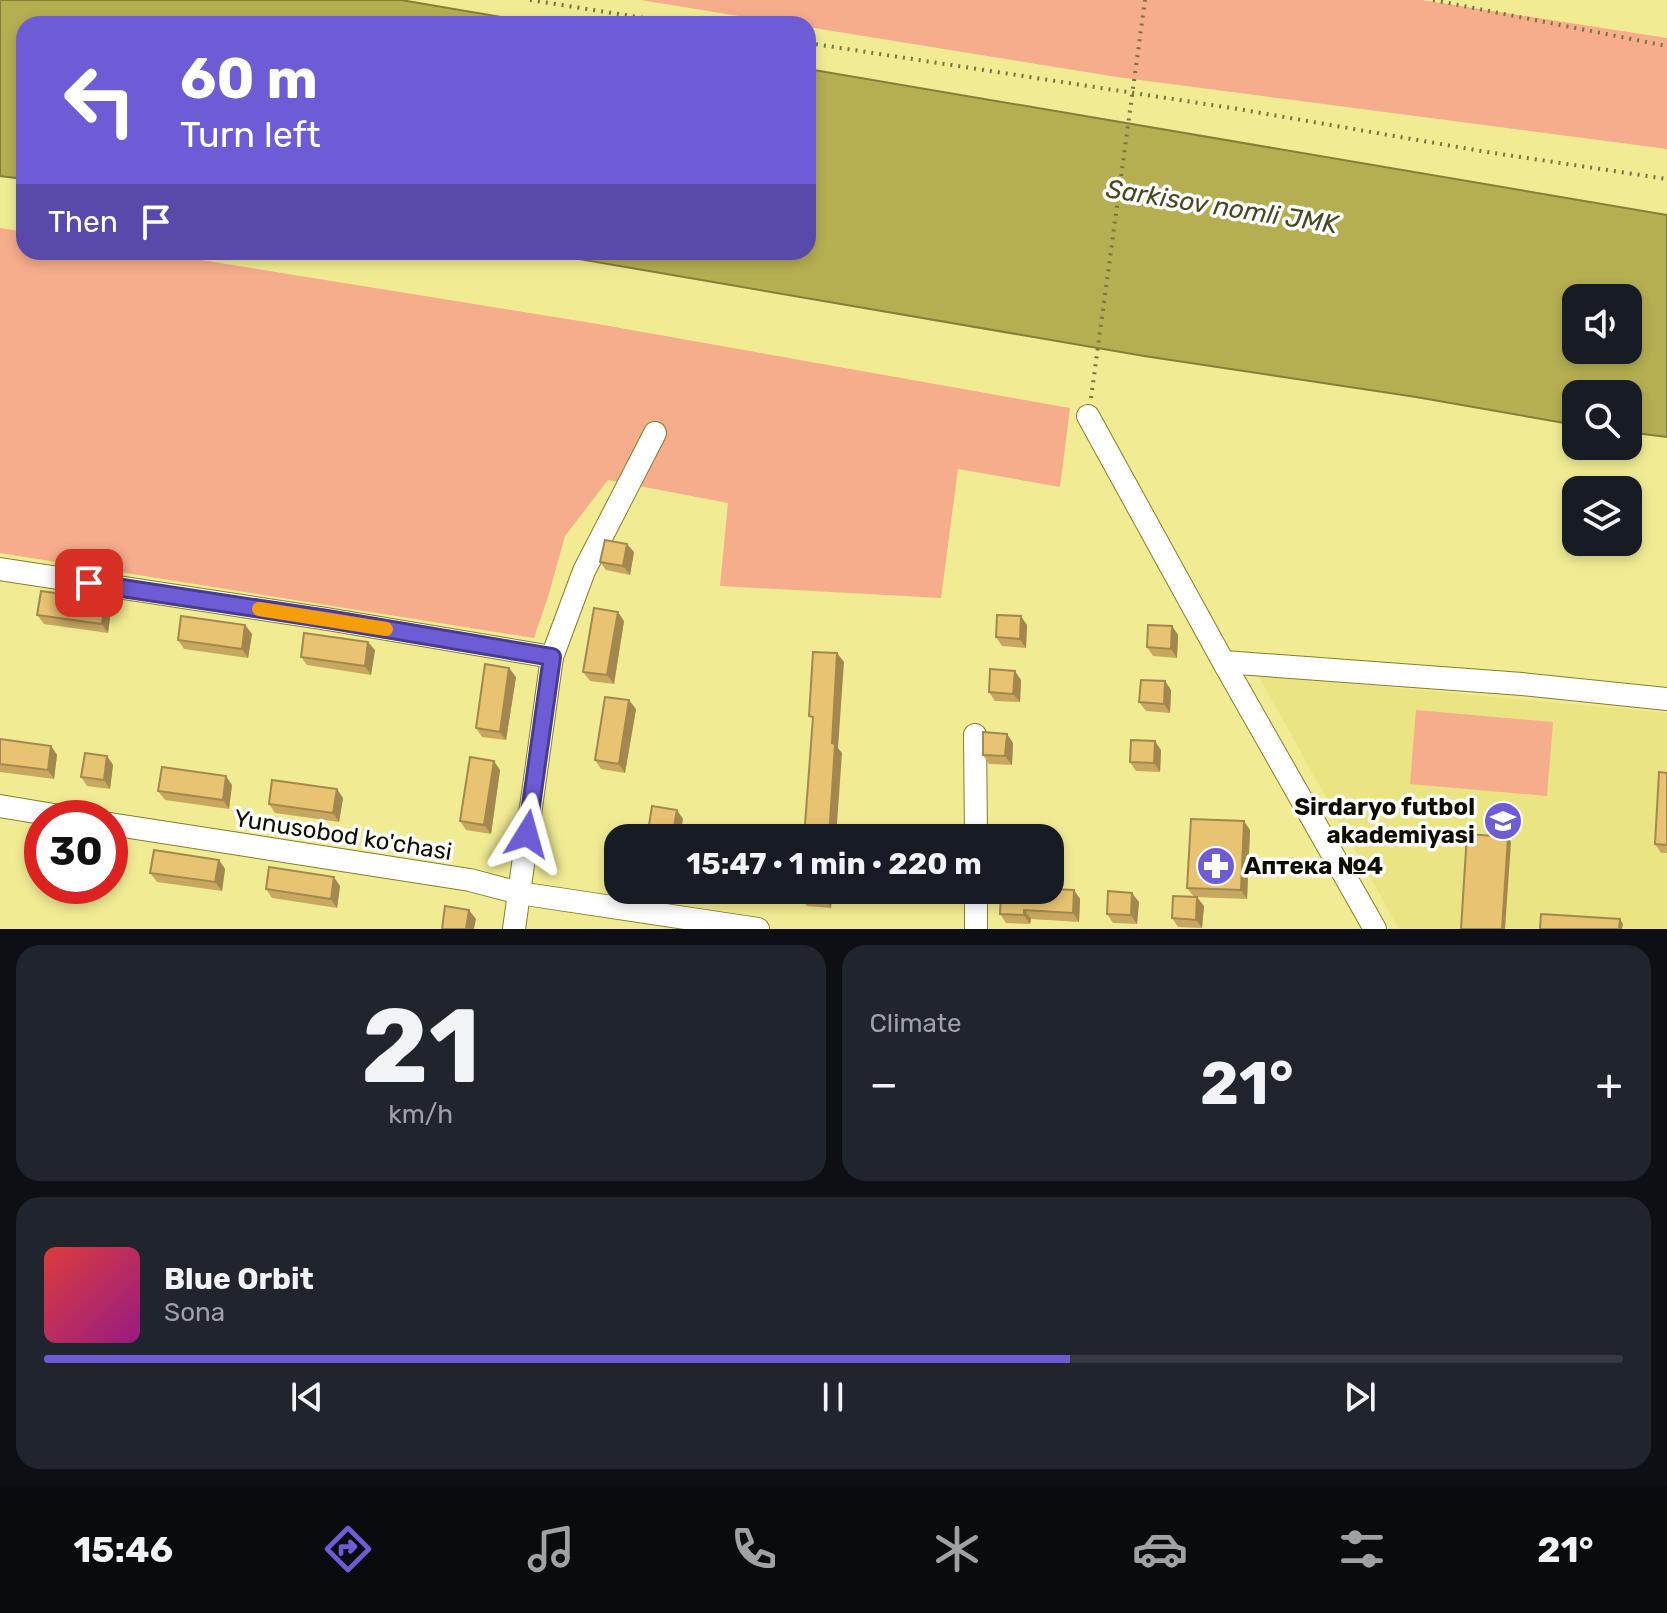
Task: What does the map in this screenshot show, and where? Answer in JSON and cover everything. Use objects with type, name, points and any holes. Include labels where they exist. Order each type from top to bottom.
[{"type":"street","points":[[1088,416],[1375,929]]},
{"type":"street","points":[[514,929],[552,657],[584,571],[655,433]]},
{"type":"street","points":[[0,569],[552,657]]},
{"type":"street","points":[[1224,662],[1522,684],[1667,699]]},
{"type":"street","points":[[975,735],[976,824]]},
{"type":"street","points":[[0,806],[24,810]]},
{"type":"street","name":"Yunusobod ko'chasi","points":[[128,827],[470,880],[519,893],[758,929]]},
{"type":"street","points":[[976,904],[976,929]]},
{"type":"path","points":[[530,0],[631,16]]},
{"type":"path","points":[[1088,416],[1145,0]]},
{"type":"path","points":[[1433,0],[1667,46]]},
{"type":"path","points":[[816,44],[1132,97],[1238,109],[1667,179]]},
{"type":"shaded area","points":[[640,0],[1422,0],[1667,38],[1667,149],[1117,77],[816,28],[816,16],[739,16]]},
{"type":"shaded area","points":[[0,228],[16,231],[16,260],[202,260],[592,323],[1070,408],[1060,487],[958,469],[941,598],[720,586],[728,503],[608,480],[565,536],[534,638],[0,553]]},
{"type":"shaded area","name":"Sirdaryo futbol akademiyasi","points":[[1258,675],[1667,713],[1667,929],[1399,929]]},
{"type":"shaded area","points":[[1416,710],[1553,722],[1547,796],[1410,784]]},
{"type":"water","points":[[0,0],[401,0],[496,16],[16,16],[16,178],[0,176]]},
{"type":"water","name":"Sarkisov nomli JMK","points":[[816,70],[1667,215],[1667,437],[1642,434],[1642,380],[1562,380],[1562,423],[1144,356],[585,260],[816,260]]},
{"type":"building","points":[[605,540],[627,544],[623,566],[600,562]]},
{"type":"building","points":[[41,591],[105,600],[102,624],[37,615]]},
{"type":"building","points":[[594,608],[618,612],[607,675],[583,672]]},
{"type":"building","points":[[997,615],[1021,616],[1020,639],[996,637]]},
{"type":"building","points":[[181,616],[245,625],[242,649],[178,640]]},
{"type":"building","points":[[1148,625],[1172,626],[1171,649],[1147,647]]},
{"type":"building","points":[[304,633],[368,642],[365,666],[301,657]]},
{"type":"building","points":[[813,652],[837,653],[830,824],[805,824],[813,717],[809,716]]},
{"type":"building","points":[[485,664],[509,668],[500,732],[476,728]]},
{"type":"building","points":[[990,669],[1015,671],[1013,694],[989,692]]},
{"type":"building","points":[[1141,680],[1165,681],[1164,704],[1139,702]]},
{"type":"building","points":[[605,697],[629,700],[619,764],[595,760]]},
{"type":"building","points":[[983,732],[1007,734],[1005,756],[983,755]]},
{"type":"building","points":[[0,739],[51,746],[48,770],[0,764]]},
{"type":"building","points":[[1131,740],[1155,741],[1154,763],[1130,762]]},
{"type":"building","points":[[85,753],[107,756],[104,780],[81,777]]},
{"type":"building","points":[[470,757],[494,761],[484,825],[460,821]]},
{"type":"building","points":[[162,767],[226,776],[223,800],[158,791]]},
{"type":"building","points":[[1659,772],[1667,773],[1667,845],[1655,844]]},
{"type":"building","points":[[272,780],[337,789],[333,813],[269,804]]},
{"type":"building","points":[[652,806],[677,810],[674,824],[649,824]]},
{"type":"building","points":[[1191,819],[1244,821],[1241,890],[1187,888]]},
{"type":"building","points":[[1467,834],[1508,837],[1502,929],[1461,929]]},
{"type":"building","points":[[154,850],[219,860],[215,882],[150,873]]},
{"type":"building","points":[[269,867],[334,877],[331,899],[266,889]]},
{"type":"building","points":[[1064,890],[1074,890],[1073,913],[1024,910],[1024,915],[1000,914],[1000,904],[1064,904]]},
{"type":"building","points":[[1108,891],[1132,893],[1131,915],[1107,914]]},
{"type":"building","points":[[1173,896],[1197,897],[1196,920],[1172,918]]},
{"type":"building","points":[[445,906],[469,910],[466,929],[442,929]]},
{"type":"building","points":[[1541,914],[1620,919],[1619,929],[1540,929]]},
{"type":"slow traffic","points":[[259,609],[386,629]]},
{"type":"place","name":"Sirdaryo futbol akademiyasi","points":[[1503,821]]},
{"type":"place","name":"Аптека №4","points":[[1216,866]]},
{"type":"route","points":[[89,583],[552,657],[527,834]]}]
